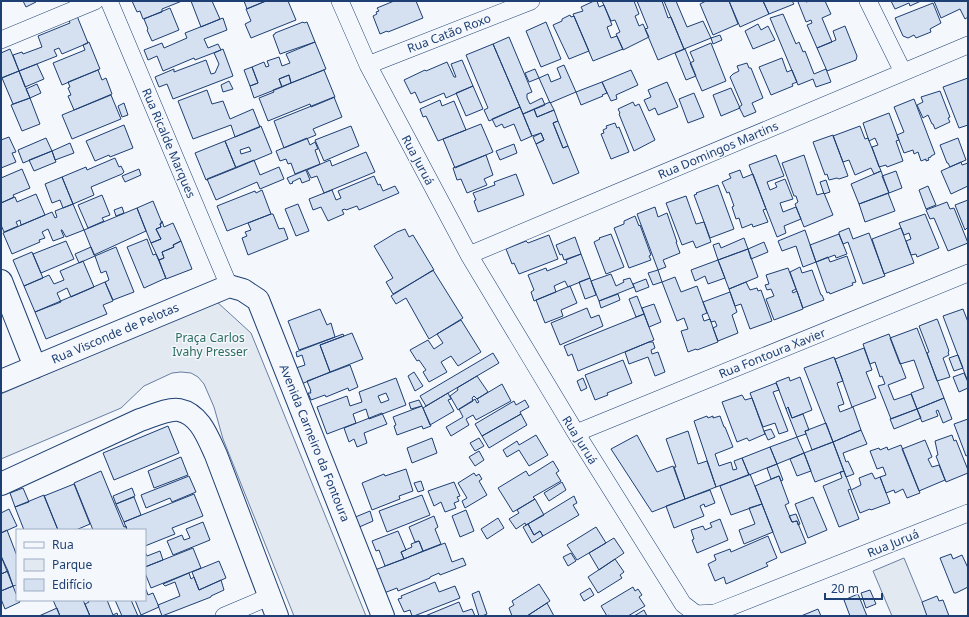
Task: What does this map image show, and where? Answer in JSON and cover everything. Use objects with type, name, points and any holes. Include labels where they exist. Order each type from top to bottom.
[{"type":"main road","points":[[1,281],[35,367]]},
{"type":"main road","name":"Rua Visconde de Pelotas","points":[[1,381],[228,286]]},
{"type":"main road","name":"Avenida Carneiro da Fontoura","points":[[228,286],[243,290],[258,300],[383,616]]},
{"type":"main road","points":[[1,484],[140,420],[160,412],[179,410],[194,417],[204,429],[216,455],[273,607]]},
{"type":"street","points":[[1,40],[95,1]]},
{"type":"street","name":"Rua Ricalde Marques","points":[[109,1],[228,286]]},
{"type":"street","name":"Rua Juruá","points":[[340,1],[368,65],[469,255],[576,433],[683,604],[696,614],[715,613],[968,513]]},
{"type":"street","name":"Rua Catão Roxo","points":[[368,65],[531,1]]},
{"type":"street","points":[[868,1],[903,72]]},
{"type":"street","name":"Rua Domingos Martins","points":[[469,255],[968,45]]},
{"type":"street","name":"Rua Fontoura Xavier","points":[[576,433],[968,273]]},
{"type":"street","points":[[224,616],[273,607]]},
{"type":"green space","name":"Praça Carlos Ivahy Presser","points":[[216,301],[251,333],[366,616],[294,616],[223,439],[214,407],[204,384],[198,377],[191,373],[172,373],[144,386],[121,408],[1,459],[1,394]]},
{"type":"green space","points":[[904,558],[928,616],[892,616],[873,571]]},
{"type":"building","points":[[23,1],[35,1],[36,2],[26,7]]},
{"type":"building","points":[[132,1],[182,1],[162,9],[162,12],[143,19],[140,11],[137,12]]},
{"type":"building","points":[[191,1],[212,1],[220,19],[201,27]]},
{"type":"building","points":[[244,1],[266,1],[247,9]]},
{"type":"building","points":[[266,1],[288,1],[296,20],[251,38],[245,24],[251,21],[246,9]]},
{"type":"building","points":[[394,1],[416,1],[423,18],[380,34],[373,16],[379,11],[377,8]]},
{"type":"building","points":[[597,1],[599,7],[604,5],[612,25],[607,27],[611,38],[617,36],[623,49],[593,61],[573,14],[583,11],[581,7]]},
{"type":"building","points":[[602,1],[634,1],[639,14],[635,16],[639,26],[643,24],[649,37],[623,50],[616,34],[620,32],[615,20],[611,21]]},
{"type":"building","points":[[637,1],[662,1],[668,18],[671,17],[684,49],[658,60],[645,29],[648,28]]},
{"type":"building","points":[[664,1],[676,1],[687,27],[703,21],[711,38],[684,49]]},
{"type":"building","points":[[706,1],[729,1],[738,24],[713,35],[700,4]]},
{"type":"building","points":[[729,1],[763,1],[769,14],[740,27]]},
{"type":"building","points":[[763,1],[792,1],[794,4],[769,14]]},
{"type":"building","points":[[825,1],[831,14],[822,18],[832,42],[817,48],[807,25],[812,23],[811,20],[806,22],[798,2]]},
{"type":"building","points":[[891,1],[921,1],[910,6],[909,3],[895,9]]},
{"type":"building","points":[[934,1],[968,1],[968,17],[965,19],[960,9],[941,18]]},
{"type":"building","points":[[933,3],[941,23],[930,29],[931,32],[916,38],[914,35],[908,38],[903,36],[895,18]]},
{"type":"building","points":[[170,8],[179,30],[152,41],[144,19]]},
{"type":"building","points":[[783,14],[796,44],[799,42],[803,52],[805,51],[814,74],[826,69],[831,82],[816,87],[813,79],[798,85],[770,18]]},
{"type":"building","points":[[570,15],[571,17],[574,16],[589,51],[569,59],[553,25]]},
{"type":"building","points":[[77,16],[88,43],[62,54],[59,48],[54,50],[57,56],[19,71],[13,55],[22,52],[23,54],[42,47],[38,36],[70,23],[69,20]]},
{"type":"building","points":[[223,18],[227,30],[204,39],[208,48],[218,44],[221,50],[195,60],[194,58],[163,71],[157,56],[148,60],[144,50],[162,43],[164,48],[187,38],[185,33]]},
{"type":"building","points":[[303,22],[307,22],[315,42],[280,54],[273,35]]},
{"type":"building","points":[[546,22],[561,59],[541,67],[526,31]]},
{"type":"building","points":[[758,24],[761,30],[768,26],[775,40],[753,49],[745,31]]},
{"type":"building","points":[[845,26],[857,56],[856,60],[827,71],[817,48],[836,40],[833,31]]},
{"type":"building","points":[[720,35],[722,40],[713,44],[711,38]]},
{"type":"building","points":[[509,37],[532,92],[527,94],[530,104],[542,98],[545,105],[523,114],[493,44]]},
{"type":"building","points":[[89,42],[100,69],[62,85],[53,63],[85,50],[83,45]]},
{"type":"building","points":[[315,42],[326,69],[291,83],[289,75],[279,79],[282,87],[254,98],[250,86],[258,83],[252,67],[264,62],[266,67],[269,66],[267,61],[279,57],[282,66],[290,63],[286,54]]},
{"type":"building","points":[[711,43],[726,81],[702,91],[690,63],[694,61],[690,52]]},
{"type":"building","points":[[493,44],[520,107],[489,121],[484,110],[488,108],[466,55]]},
{"type":"building","points":[[10,49],[19,71],[1,78],[1,53]]},
{"type":"building","points":[[223,49],[233,76],[173,99],[167,84],[159,87],[155,77],[174,69],[174,72],[206,60],[211,74],[215,73],[219,64],[214,53]]},
{"type":"building","points":[[685,49],[696,76],[686,80],[675,53]]},
{"type":"building","points":[[782,58],[787,72],[792,70],[797,82],[792,84],[793,86],[771,95],[759,67]]},
{"type":"building","points":[[462,60],[473,86],[446,98],[444,93],[420,103],[415,92],[411,94],[404,80],[447,62],[454,77],[456,77],[451,64]]},
{"type":"building","points":[[747,63],[749,68],[751,68],[763,98],[752,103],[756,112],[744,117],[739,107],[742,105],[730,77],[739,71],[737,66]]},
{"type":"building","points":[[37,64],[44,79],[25,87],[19,71]]},
{"type":"building","points":[[564,65],[576,92],[550,103],[539,78],[548,74],[551,82],[561,78],[557,68]]},
{"type":"building","points":[[252,67],[258,83],[250,86],[244,70]]},
{"type":"building","points":[[535,69],[539,78],[529,82],[525,73]]},
{"type":"building","points":[[98,70],[102,80],[106,78],[112,94],[74,110],[68,96],[71,95],[68,88],[70,87],[68,82]]},
{"type":"building","points":[[324,70],[335,97],[311,107],[310,104],[268,121],[259,98],[274,92],[273,90]]},
{"type":"building","points":[[631,70],[638,85],[616,95],[617,99],[611,101],[602,82]]},
{"type":"building","points":[[19,71],[30,98],[13,104],[2,78]]},
{"type":"building","points":[[289,75],[291,83],[282,87],[279,79]]},
{"type":"building","points":[[968,78],[968,125],[959,128],[943,87]]},
{"type":"building","points":[[229,81],[233,89],[223,92],[221,85]]},
{"type":"building","points":[[602,82],[607,93],[581,105],[576,92]]},
{"type":"building","points":[[667,82],[678,107],[658,115],[655,108],[649,111],[644,100],[651,97],[648,90]]},
{"type":"building","points":[[37,84],[41,93],[30,98],[26,89]]},
{"type":"building","points":[[473,86],[483,109],[466,116],[456,93]]},
{"type":"building","points":[[731,88],[740,108],[721,116],[713,95]]},
{"type":"building","points":[[207,90],[212,104],[223,101],[230,119],[253,109],[260,127],[235,137],[231,125],[193,139],[178,101]]},
{"type":"building","points":[[940,91],[950,117],[948,118],[950,122],[935,129],[928,115],[923,118],[917,105],[923,102],[921,97]]},
{"type":"building","points":[[694,93],[704,117],[688,123],[679,99]]},
{"type":"building","points":[[111,95],[121,119],[72,139],[62,115]]},
{"type":"building","points":[[334,97],[342,117],[313,129],[316,135],[284,148],[274,121]]},
{"type":"building","points":[[30,98],[40,124],[22,131],[11,105]]},
{"type":"building","points":[[914,99],[935,154],[926,161],[926,159],[921,161],[918,152],[914,154],[913,150],[904,153],[897,135],[904,132],[894,107]]},
{"type":"building","points":[[440,100],[442,106],[454,101],[466,130],[438,141],[426,116],[423,117],[420,109]]},
{"type":"building","points":[[550,102],[554,110],[537,117],[534,109]]},
{"type":"building","points":[[633,102],[635,106],[639,104],[655,140],[634,151],[618,109]]},
{"type":"building","points":[[124,103],[128,115],[122,117],[118,106]]},
{"type":"building","points":[[520,107],[532,136],[521,141],[514,124],[504,128],[502,124],[496,127],[492,119]]},
{"type":"building","points":[[534,109],[537,117],[554,110],[558,121],[553,123],[563,148],[568,146],[579,173],[553,184],[536,144],[544,140],[541,133],[532,136],[523,114]]},
{"type":"building","points":[[889,113],[899,140],[896,141],[903,161],[887,167],[886,165],[879,167],[872,147],[878,145],[875,138],[869,141],[863,123]]},
{"type":"building","points":[[558,121],[568,146],[563,148],[553,123]]},
{"type":"building","points":[[615,123],[617,128],[619,127],[629,152],[611,159],[601,134],[604,133],[603,130],[607,128],[606,126]]},
{"type":"building","points":[[481,124],[493,152],[455,168],[443,139]]},
{"type":"building","points":[[124,125],[133,148],[95,161],[86,141]]},
{"type":"building","points":[[261,126],[272,153],[236,168],[225,141]],"holes":[[[249,147],[251,151],[241,154],[240,150]]]},
{"type":"building","points":[[351,126],[359,146],[324,161],[315,140]]},
{"type":"building","points":[[860,126],[865,139],[868,138],[881,171],[874,174],[871,168],[855,175],[849,160],[843,162],[833,136]]},
{"type":"building","points":[[541,133],[544,140],[536,144],[533,137]]},
{"type":"building","points":[[833,135],[848,176],[829,180],[827,174],[825,175],[813,142]]},
{"type":"building","points":[[9,137],[16,152],[12,153],[16,162],[1,168],[1,140]]},
{"type":"building","points":[[46,138],[52,151],[23,163],[18,150]]},
{"type":"building","points":[[307,138],[310,145],[315,142],[318,149],[315,150],[320,164],[295,174],[291,163],[288,164],[286,159],[280,161],[276,151]]},
{"type":"building","points":[[958,138],[966,160],[950,167],[940,145]]},
{"type":"building","points":[[225,141],[236,168],[206,180],[195,153]]},
{"type":"building","points":[[70,143],[74,153],[55,160],[52,151]]},
{"type":"building","points":[[514,144],[517,153],[500,160],[496,151]]},
{"type":"building","points":[[52,151],[56,162],[34,171],[29,160]]},
{"type":"building","points":[[366,152],[375,172],[324,193],[317,176],[311,178],[307,170],[330,160],[332,166]]},
{"type":"building","points":[[486,155],[493,175],[484,179],[487,185],[467,193],[461,179],[457,180],[453,168]]},
{"type":"building","points":[[776,155],[784,176],[767,182],[770,190],[777,187],[775,183],[785,179],[793,199],[780,203],[783,212],[796,207],[801,219],[784,226],[786,233],[777,237],[749,165]]},
{"type":"building","points":[[804,155],[817,195],[824,193],[833,215],[804,227],[795,204],[798,202],[796,196],[794,196],[782,163]]},
{"type":"building","points":[[115,158],[119,167],[121,166],[124,172],[91,187],[94,195],[73,204],[62,177],[86,167],[87,170]]},
{"type":"building","points":[[254,160],[260,175],[279,167],[284,179],[260,189],[257,182],[216,200],[207,179]]},
{"type":"building","points":[[961,162],[962,165],[968,163],[968,186],[951,194],[941,171]]},
{"type":"building","points":[[22,169],[30,188],[13,195],[14,197],[1,203],[1,178]]},
{"type":"building","points":[[139,169],[141,175],[125,182],[122,176]]},
{"type":"building","points":[[306,170],[310,180],[302,183],[300,178],[290,184],[287,178]]},
{"type":"building","points":[[740,170],[743,178],[753,174],[766,209],[763,210],[768,222],[753,227],[752,224],[742,228],[739,218],[736,219],[732,207],[734,206],[729,192],[727,193],[722,182],[731,178],[729,174]]},
{"type":"building","points":[[881,171],[889,193],[859,204],[851,184]]},
{"type":"building","points":[[896,171],[902,188],[889,193],[882,176]]},
{"type":"building","points":[[516,174],[524,195],[478,212],[473,193],[495,185],[494,182]]},
{"type":"building","points":[[374,176],[378,185],[380,184],[383,191],[395,186],[399,193],[359,210],[357,206],[342,210],[344,214],[328,221],[321,207],[313,210],[309,199],[332,190],[336,200],[341,198],[338,191]]},
{"type":"building","points":[[62,177],[73,204],[63,208],[60,200],[52,203],[45,184]]},
{"type":"building","points":[[826,180],[830,192],[824,194],[820,182]]},
{"type":"building","points":[[718,185],[734,229],[710,238],[694,195]]},
{"type":"building","points":[[928,186],[936,205],[926,209],[919,190]]},
{"type":"building","points":[[262,190],[271,214],[227,231],[217,206],[255,191],[256,193]]},
{"type":"building","points":[[888,193],[895,211],[865,222],[859,204]]},
{"type":"building","points":[[36,194],[45,215],[21,225],[20,220],[16,222],[18,226],[4,232],[1,225],[1,203],[15,197],[17,202]]},
{"type":"building","points":[[102,195],[110,215],[102,218],[104,221],[88,228],[78,205]]},
{"type":"building","points":[[686,196],[696,224],[704,222],[711,242],[696,248],[693,241],[682,245],[666,203]]},
{"type":"building","points":[[968,200],[968,227],[965,230],[955,205]]},
{"type":"building","points":[[153,201],[162,223],[160,224],[161,227],[156,229],[161,239],[151,243],[137,208]]},
{"type":"building","points":[[947,202],[950,209],[954,208],[968,243],[948,251],[934,218],[930,219],[926,210]]},
{"type":"building","points":[[73,204],[84,230],[66,237],[61,230],[64,237],[53,241],[48,229],[42,232],[45,238],[39,240],[40,242],[12,254],[3,233],[52,212],[55,218],[57,217],[55,211]]},
{"type":"building","points":[[298,204],[309,231],[296,236],[285,209]]},
{"type":"building","points":[[122,207],[124,213],[116,216],[114,210]]},
{"type":"building","points":[[655,207],[658,217],[667,213],[680,253],[663,260],[666,267],[658,270],[637,214]]},
{"type":"building","points":[[137,208],[146,231],[94,255],[84,230]]},
{"type":"building","points":[[273,214],[279,229],[284,228],[288,239],[248,255],[242,238],[247,236],[245,232],[251,230],[248,223]]},
{"type":"building","points":[[925,214],[939,248],[917,257],[916,254],[911,255],[906,241],[911,239],[909,233],[904,235],[899,223]]},
{"type":"building","points":[[635,216],[639,226],[640,225],[651,255],[649,256],[651,260],[629,268],[614,228],[624,224],[624,221]]},
{"type":"building","points":[[162,221],[164,227],[173,223],[181,241],[173,245],[174,247],[162,252],[164,258],[159,260],[151,243],[161,239],[156,229],[161,227],[160,224]]},
{"type":"building","points":[[849,228],[853,239],[869,233],[885,276],[863,284],[848,242],[843,244],[839,234],[839,232]]},
{"type":"building","points":[[901,228],[914,263],[884,274],[872,239]]},
{"type":"building","points":[[405,229],[409,237],[413,235],[434,270],[393,294],[386,282],[393,278],[374,246],[397,232]]},
{"type":"building","points":[[805,230],[816,262],[803,267],[796,246],[782,251],[778,241]]},
{"type":"building","points":[[611,234],[624,267],[606,274],[594,242],[600,239],[599,238]]},
{"type":"building","points":[[839,234],[847,254],[836,258],[835,255],[816,262],[810,245]]},
{"type":"building","points":[[549,235],[558,259],[519,274],[514,263],[512,264],[506,249],[526,241],[528,243]]},
{"type":"building","points":[[575,237],[581,254],[564,260],[556,245]]},
{"type":"building","points":[[744,238],[748,249],[718,260],[713,245],[719,243],[721,248]]},
{"type":"building","points":[[147,239],[153,255],[156,254],[166,278],[144,288],[127,247]]},
{"type":"building","points":[[66,241],[74,259],[41,273],[33,254]]},
{"type":"building","points":[[181,241],[192,269],[166,279],[159,260],[164,258],[162,252],[174,247],[173,245]]},
{"type":"building","points":[[764,242],[768,252],[751,259],[748,249]]},
{"type":"building","points":[[91,247],[95,256],[79,263],[75,254]]},
{"type":"building","points":[[116,247],[134,292],[113,300],[105,282],[109,280],[106,271],[101,273],[95,256]]},
{"type":"building","points":[[748,249],[758,277],[729,289],[718,260]]},
{"type":"building","points":[[32,252],[43,278],[24,286],[13,260]]},
{"type":"building","points":[[581,254],[590,278],[568,287],[565,281],[554,286],[556,292],[534,301],[531,292],[534,290],[528,275],[546,268],[547,271],[567,263],[566,260]]},
{"type":"building","points":[[847,256],[856,282],[852,283],[853,285],[830,294],[829,292],[827,293],[816,262],[828,257],[830,262]]},
{"type":"building","points":[[718,260],[725,278],[708,284],[705,276],[695,281],[691,270]]},
{"type":"building","points":[[83,261],[94,287],[71,297],[67,288],[57,293],[61,302],[35,312],[24,286],[49,275],[54,284],[64,280],[60,271]]},
{"type":"building","points":[[800,267],[802,273],[812,270],[824,300],[803,308],[790,272]]},
{"type":"building","points":[[788,268],[796,289],[792,291],[793,293],[797,291],[803,309],[774,320],[766,299],[774,296],[771,289],[767,290],[765,285],[769,284],[766,275]]},
{"type":"building","points":[[433,270],[463,318],[429,339],[406,298],[396,304],[391,296]]},
{"type":"building","points":[[658,270],[662,282],[653,285],[648,273]]},
{"type":"building","points":[[611,274],[616,286],[624,282],[623,280],[630,278],[634,287],[599,301],[591,281]]},
{"type":"building","points":[[675,277],[681,292],[697,286],[707,313],[702,315],[704,321],[710,319],[718,342],[688,352],[681,331],[688,329],[684,318],[677,321],[662,282]]},
{"type":"building","points":[[590,278],[596,295],[585,299],[579,282]]},
{"type":"building","points":[[646,279],[649,287],[636,292],[633,284]]},
{"type":"building","points":[[105,282],[113,301],[103,305],[107,314],[46,339],[35,312]]},
{"type":"building","points":[[746,282],[750,290],[757,288],[758,291],[761,290],[772,321],[750,329],[741,304],[735,306],[729,289]]},
{"type":"building","points":[[570,286],[577,303],[561,310],[563,316],[545,323],[536,300]]},
{"type":"building","points":[[730,292],[737,312],[732,315],[738,333],[718,341],[713,328],[717,326],[715,321],[711,322],[703,302]]},
{"type":"building","points":[[618,294],[620,300],[601,308],[599,301]]},
{"type":"building","points":[[637,296],[644,314],[636,317],[629,299]]},
{"type":"building","points":[[654,304],[661,322],[649,327],[642,308]]},
{"type":"building","points":[[587,308],[591,318],[599,315],[603,326],[560,345],[551,323]]},
{"type":"building","points":[[320,309],[327,325],[331,323],[335,337],[299,350],[288,321]]},
{"type":"building","points":[[963,309],[968,322],[968,382],[943,316]]},
{"type":"building","points":[[644,314],[654,340],[578,371],[572,354],[568,356],[564,346]]},
{"type":"building","points":[[937,319],[949,351],[949,355],[943,358],[950,377],[937,381],[927,353],[929,352],[919,326]]},
{"type":"building","points":[[461,320],[481,352],[458,366],[451,356],[441,362],[447,372],[429,382],[423,372],[426,370],[419,360],[417,361],[410,350],[428,340],[434,349],[443,343],[437,334]]},
{"type":"building","points":[[917,328],[944,398],[917,409],[911,393],[924,388],[914,360],[900,364],[890,338]]},
{"type":"building","points":[[352,333],[363,359],[330,372],[320,345]]},
{"type":"building","points":[[343,334],[344,336],[320,345],[330,372],[299,385],[293,369],[305,365],[302,355],[297,357],[296,352]]},
{"type":"building","points":[[889,334],[906,378],[888,385],[894,400],[911,394],[917,409],[891,419],[878,386],[885,384],[882,376],[880,377],[875,362],[870,364],[863,344]]},
{"type":"building","points":[[649,342],[653,342],[655,348],[651,350],[652,354],[658,352],[665,372],[655,376],[648,357],[629,364],[625,352]]},
{"type":"building","points":[[864,348],[872,370],[866,372],[876,398],[852,407],[835,359]]},
{"type":"building","points":[[493,353],[499,363],[426,406],[420,396]]},
{"type":"building","points":[[958,355],[963,368],[954,371],[949,358]]},
{"type":"building","points":[[834,357],[843,381],[837,383],[844,404],[838,406],[840,412],[853,407],[861,430],[833,442],[804,368]]},
{"type":"building","points":[[623,360],[632,383],[607,393],[608,395],[595,400],[585,375]]},
{"type":"building","points":[[350,365],[358,387],[349,391],[348,388],[326,397],[325,395],[311,400],[308,393],[311,393],[311,391],[307,381]]},
{"type":"building","points":[[414,372],[423,386],[415,391],[408,376]]},
{"type":"building","points":[[964,373],[968,382],[968,388],[959,392],[953,377]]},
{"type":"building","points":[[477,376],[488,392],[477,399],[474,396],[472,398],[473,401],[458,410],[450,396],[458,390],[457,388]]},
{"type":"building","points":[[789,377],[790,381],[800,377],[812,410],[792,418],[788,407],[786,409],[776,382]]},
{"type":"building","points":[[396,378],[406,405],[369,419],[366,409],[353,414],[356,423],[327,434],[317,407],[347,396],[350,406],[362,402],[359,392]],"holes":[[[386,393],[389,400],[381,403],[378,396]]]},
{"type":"building","points":[[583,378],[587,388],[581,391],[577,381]]},
{"type":"building","points":[[776,383],[779,390],[773,392],[788,431],[779,434],[775,423],[763,427],[750,393]]},
{"type":"building","points":[[502,384],[511,401],[476,420],[473,415],[466,419],[469,425],[451,436],[446,427],[463,417],[459,409],[475,399],[477,403],[479,402],[477,399]]},
{"type":"building","points":[[448,393],[451,399],[448,400],[454,411],[430,425],[423,408]]},
{"type":"building","points":[[742,395],[745,400],[752,398],[765,434],[749,441],[747,438],[737,442],[722,402]]},
{"type":"building","points":[[944,398],[952,419],[943,423],[938,410],[936,411],[938,416],[922,422],[917,409]]},
{"type":"building","points":[[419,400],[422,406],[411,409],[409,403]]},
{"type":"building","points":[[525,400],[529,407],[520,412],[521,414],[482,436],[475,424],[514,401],[516,405]]},
{"type":"building","points":[[422,406],[431,426],[423,429],[422,426],[397,435],[393,417]]},
{"type":"building","points":[[788,407],[792,418],[803,414],[809,430],[805,431],[806,434],[797,437],[786,409]]},
{"type":"building","points":[[917,409],[921,418],[894,429],[890,419]]},
{"type":"building","points":[[382,413],[387,424],[364,433],[367,443],[357,447],[354,439],[349,442],[344,428]]},
{"type":"building","points":[[521,414],[527,425],[489,448],[482,436]]},
{"type":"building","points":[[707,416],[708,418],[713,416],[713,418],[720,416],[733,447],[715,454],[719,466],[731,462],[733,470],[737,469],[734,461],[742,458],[749,475],[716,487],[694,421]]},
{"type":"building","points":[[968,419],[968,455],[966,456],[954,424]]},
{"type":"building","points":[[826,423],[833,442],[812,450],[805,431]]},
{"type":"building","points":[[168,426],[179,453],[114,480],[103,453]]},
{"type":"building","points":[[771,429],[775,437],[768,440],[764,431]]},
{"type":"building","points":[[861,430],[867,444],[843,453],[846,462],[848,461],[854,474],[846,477],[833,442]]},
{"type":"building","points":[[688,431],[698,464],[707,461],[716,487],[685,499],[666,439]]},
{"type":"building","points":[[536,435],[548,455],[529,466],[519,450],[507,457],[503,450],[517,441],[519,445]]},
{"type":"building","points":[[637,435],[657,472],[673,466],[685,499],[652,512],[611,449]]},
{"type":"building","points":[[952,435],[954,441],[956,440],[968,473],[946,482],[936,456],[938,455],[935,441]]},
{"type":"building","points":[[797,437],[804,453],[777,464],[770,447]]},
{"type":"building","points":[[432,438],[437,453],[412,463],[407,448]]},
{"type":"building","points":[[479,438],[484,446],[475,451],[470,443]]},
{"type":"building","points":[[925,440],[932,457],[928,459],[932,467],[939,465],[945,480],[919,491],[902,449]]},
{"type":"building","points":[[833,442],[844,471],[815,482],[804,453]]},
{"type":"building","points":[[901,445],[920,493],[907,498],[903,489],[895,493],[894,490],[886,493],[880,477],[886,475],[883,467],[877,469],[870,451],[879,448],[880,450],[887,447],[888,450]]},
{"type":"building","points":[[770,447],[777,464],[749,475],[742,458]]},
{"type":"building","points":[[479,451],[484,460],[475,466],[469,457]]},
{"type":"building","points":[[804,453],[811,471],[797,476],[790,459]]},
{"type":"building","points":[[181,457],[188,475],[154,488],[148,471]]},
{"type":"building","points":[[553,461],[559,471],[556,473],[561,481],[533,497],[535,499],[513,512],[498,488],[526,471],[529,476]]},
{"type":"building","points":[[777,464],[783,480],[781,481],[779,476],[771,479],[767,468]]},
{"type":"building","points":[[406,469],[413,491],[399,496],[400,499],[372,510],[362,483],[384,474],[385,476]]},
{"type":"building","points":[[101,471],[124,527],[126,526],[127,529],[93,529],[74,483]]},
{"type":"building","points":[[844,471],[851,489],[848,490],[859,519],[839,527],[823,486],[842,478],[840,472]]},
{"type":"building","points":[[474,473],[476,476],[479,474],[482,479],[479,481],[487,495],[465,508],[462,501],[467,498],[458,483]]},
{"type":"building","points":[[872,473],[875,479],[880,477],[890,503],[860,513],[851,490],[861,485],[859,478]]},
{"type":"building","points":[[750,474],[762,504],[731,515],[720,486]]},
{"type":"building","points":[[189,476],[196,492],[172,502],[170,498],[146,508],[141,495]]},
{"type":"building","points":[[779,476],[789,503],[785,505],[792,522],[797,521],[806,543],[781,553],[755,486]]},
{"type":"building","points":[[421,481],[424,490],[418,492],[414,483]]},
{"type":"building","points":[[454,482],[460,496],[457,497],[459,501],[454,503],[456,508],[445,512],[441,502],[434,506],[428,491]]},
{"type":"building","points":[[562,482],[566,490],[549,501],[544,493]]},
{"type":"building","points":[[74,484],[90,524],[78,529],[58,529],[44,496]]},
{"type":"building","points":[[23,488],[29,502],[15,507],[10,493]]},
{"type":"building","points":[[132,488],[135,496],[116,504],[113,496]]},
{"type":"building","points":[[710,490],[715,503],[705,507],[704,504],[700,506],[704,516],[674,528],[666,506]]},
{"type":"building","points":[[194,494],[203,516],[172,528],[175,534],[146,546],[146,529],[127,529],[124,522]]},
{"type":"building","points":[[44,495],[58,529],[24,529],[15,507]]},
{"type":"building","points":[[422,495],[430,515],[387,532],[379,511]]},
{"type":"building","points":[[574,496],[577,503],[573,505],[579,515],[543,536],[540,531],[534,535],[528,524]]},
{"type":"building","points":[[134,497],[141,515],[124,522],[116,504]]},
{"type":"building","points":[[813,497],[827,530],[808,538],[795,504]]},
{"type":"building","points":[[535,499],[544,515],[526,525],[525,523],[516,529],[509,519],[519,513],[517,510]]},
{"type":"building","points":[[762,504],[773,532],[744,544],[739,530],[755,524],[749,508]]},
{"type":"building","points":[[9,509],[17,526],[1,533],[1,513]]},
{"type":"building","points":[[466,510],[474,531],[460,537],[452,516]]},
{"type":"building","points":[[370,511],[373,521],[357,528],[353,518]]},
{"type":"building","points":[[796,514],[800,524],[798,525],[797,521],[792,522],[789,516]]},
{"type":"building","points":[[434,516],[438,527],[435,529],[441,544],[423,551],[419,541],[415,542],[409,527]]},
{"type":"building","points":[[498,518],[504,528],[487,539],[481,529]]},
{"type":"building","points":[[720,519],[728,540],[697,553],[692,540],[694,539],[691,530],[703,526],[705,530],[712,527],[710,523]]},
{"type":"building","points":[[203,522],[210,540],[173,555],[167,541],[182,535],[184,540],[190,538],[186,529]]},
{"type":"building","points":[[528,524],[534,535],[540,531],[543,536],[532,543],[523,527]]},
{"type":"building","points":[[596,527],[606,543],[577,560],[567,545]]},
{"type":"building","points":[[7,530],[16,553],[16,585],[13,586],[1,556],[1,533]]},
{"type":"building","points":[[398,531],[406,550],[401,552],[404,559],[385,566],[379,550],[376,551],[372,541]]},
{"type":"building","points":[[768,536],[777,558],[766,563],[768,566],[726,584],[724,577],[715,581],[708,564],[716,560],[714,555],[730,549],[731,552]]},
{"type":"building","points":[[614,538],[624,553],[599,570],[589,553]]},
{"type":"building","points":[[419,541],[423,551],[404,559],[401,552],[412,547],[411,544]]},
{"type":"building","points":[[445,543],[452,562],[463,558],[466,565],[440,575],[439,573],[398,591],[397,588],[384,593],[375,570]]},
{"type":"building","points":[[193,548],[201,568],[151,588],[146,576],[146,567]]},
{"type":"building","points":[[160,551],[163,560],[146,567],[146,554],[147,556]]},
{"type":"building","points":[[571,553],[576,561],[568,566],[563,557]]},
{"type":"building","points":[[951,554],[953,559],[962,555],[968,568],[968,587],[956,593],[954,593],[940,558]]},
{"type":"building","points":[[1,556],[8,571],[1,574]]},
{"type":"building","points":[[615,559],[624,572],[620,575],[622,578],[598,593],[588,577]]},
{"type":"building","points":[[219,561],[226,578],[199,590],[192,572]]},
{"type":"building","points":[[8,571],[13,586],[1,591],[1,574]]},
{"type":"building","points":[[189,573],[191,579],[194,577],[199,590],[221,580],[224,590],[211,597],[162,616],[158,605],[180,596],[175,582],[165,586],[163,584]]},
{"type":"building","points":[[435,582],[439,592],[455,586],[460,598],[414,616],[412,616],[410,610],[404,612],[398,599],[402,598],[401,596]]},
{"type":"building","points":[[539,584],[550,601],[527,616],[512,616],[509,608],[514,605],[512,601]]},
{"type":"building","points":[[13,586],[16,594],[16,601],[20,602],[5,609],[1,599],[1,591]]},
{"type":"building","points":[[633,587],[635,591],[638,589],[642,595],[639,597],[645,606],[628,616],[607,616],[601,606]]},
{"type":"building","points":[[590,588],[594,595],[584,601],[580,594]]},
{"type":"building","points":[[146,590],[148,595],[153,593],[159,607],[141,615],[135,601],[146,601]]},
{"type":"building","points":[[870,590],[876,604],[866,608],[861,593]]},
{"type":"building","points":[[479,591],[487,614],[482,616],[479,616],[472,594]]},
{"type":"building","points":[[858,594],[867,616],[850,616],[844,600]]},
{"type":"building","points":[[937,596],[939,601],[943,600],[949,616],[927,616],[922,602]]},
{"type":"building","points":[[53,601],[83,601],[90,616],[60,616]]},
{"type":"building","points":[[107,601],[113,615],[117,613],[118,616],[90,616],[85,604],[89,602]]},
{"type":"building","points":[[115,601],[131,601],[138,616],[122,616]]},
{"type":"building","points":[[459,602],[463,612],[472,609],[475,616],[425,616]]},
{"type":"building","points":[[547,603],[554,616],[527,616]]},
{"type":"building","points":[[57,608],[60,616],[39,616]]},
{"type":"building","points":[[818,609],[821,616],[801,616]]},
{"type":"building","points":[[644,610],[647,616],[634,616]]}]
